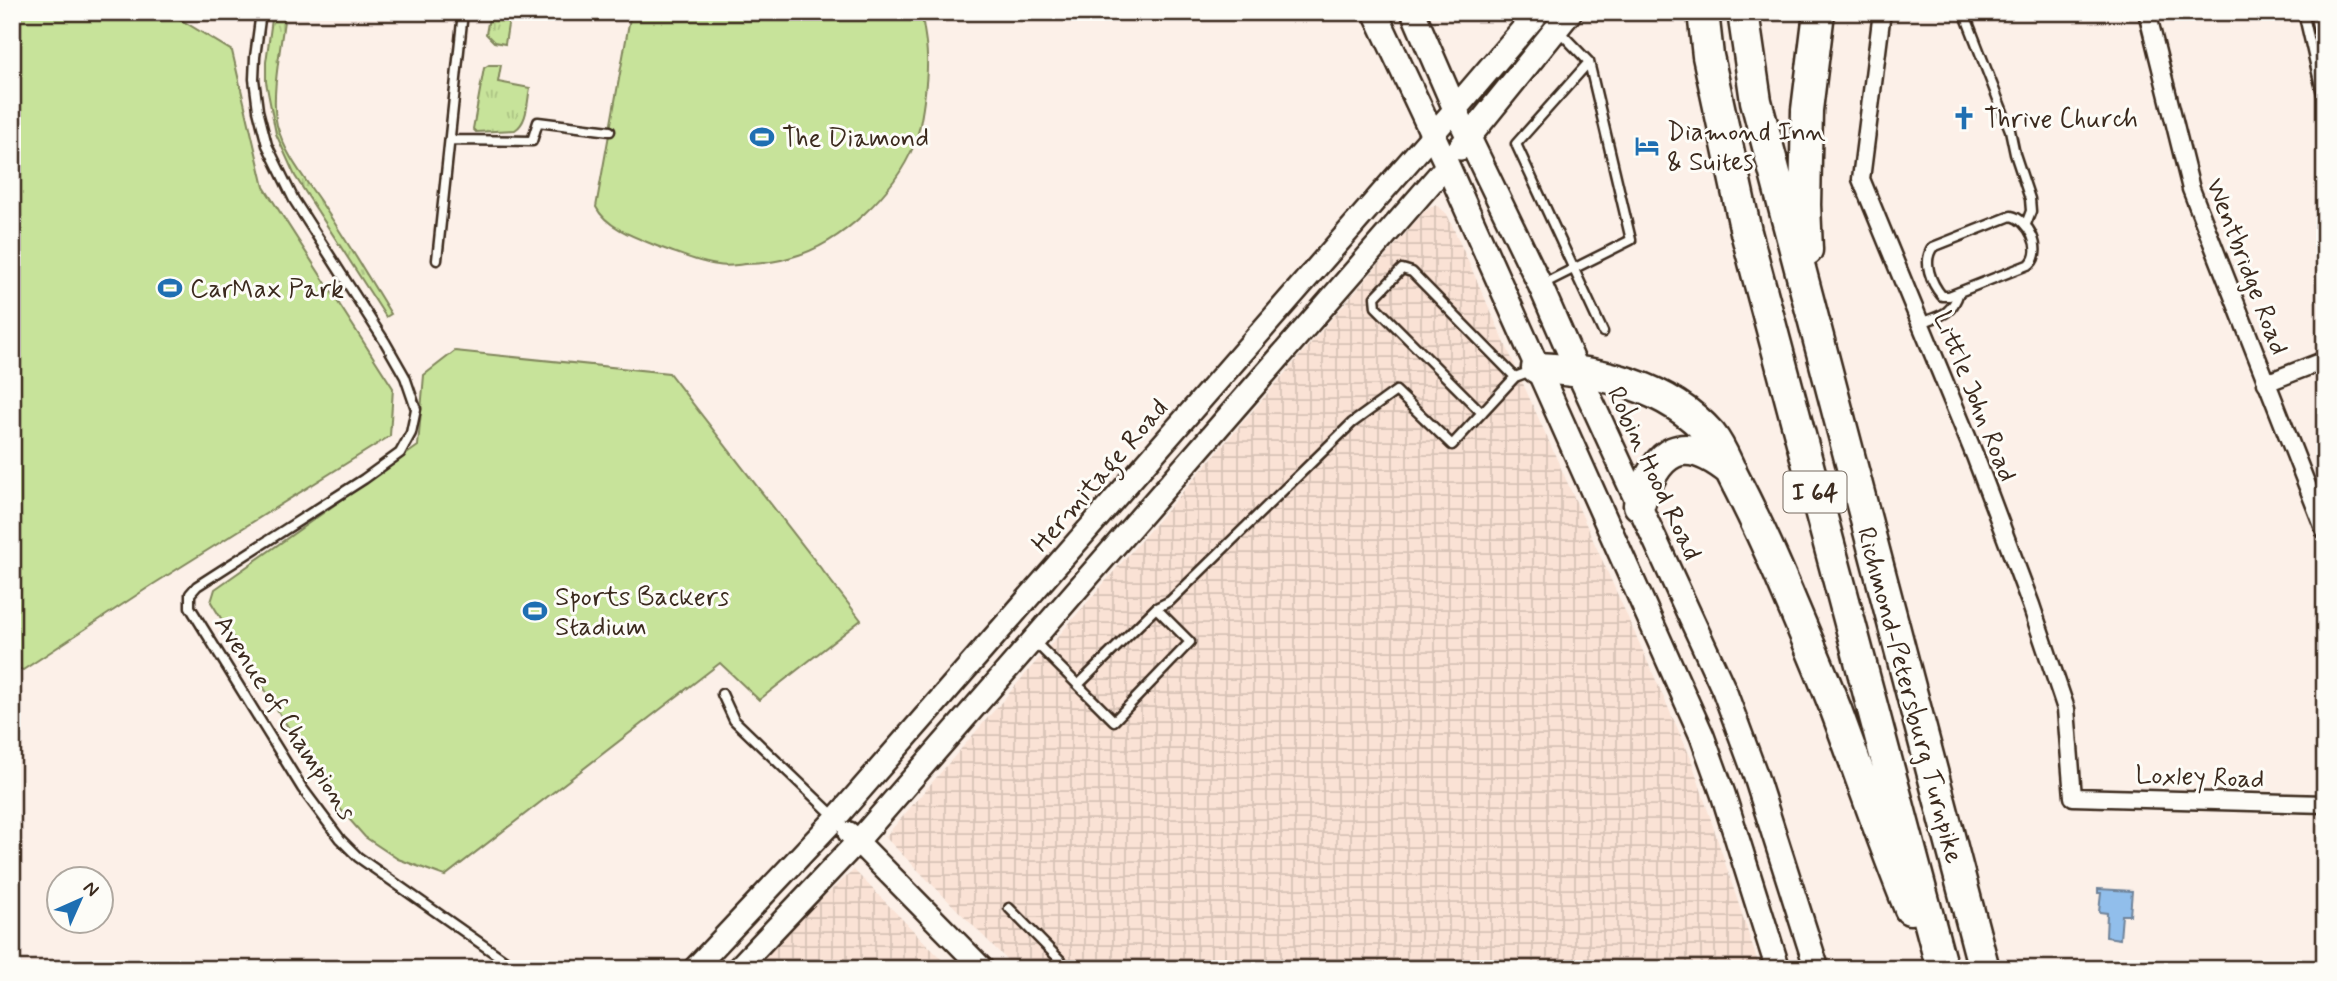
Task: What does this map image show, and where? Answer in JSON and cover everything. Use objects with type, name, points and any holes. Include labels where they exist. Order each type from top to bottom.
[{"type":"highway","name":"Richmond-Petersburg Turnpike","points":[[1703,12],[1708,56],[1746,232],[1942,969]]},
{"type":"highway","name":"Richmond-Petersburg Turnpike","points":[[1743,12],[1756,101],[1984,969]]},
{"type":"highway","points":[[1810,309],[1807,110],[1819,12]]},
{"type":"highway","points":[[1526,373],[1577,370],[1622,380],[1664,398],[1697,422],[1721,448],[1761,529],[1835,709],[1882,841],[1935,969]]},
{"type":"highway","points":[[1639,505],[1647,479],[1657,466],[1678,451],[1688,450],[1711,456],[1731,471]]},
{"type":"main road","points":[[1375,12],[1447,165],[1526,373],[1702,736],[1778,969]]},
{"type":"main road","name":"Robin Hood Road","points":[[1413,12],[1468,137],[1541,285],[1577,370],[1724,690],[1754,771],[1817,969]]},
{"type":"main road","name":"Hermitage Road","points":[[1455,109],[1538,12]]},
{"type":"main road","points":[[1447,165],[1564,20]]},
{"type":"street","name":"Little John Road","points":[[1882,12],[1861,179],[1979,466],[2031,605],[2066,709],[2073,797]]},
{"type":"street","name":"Wentbridge Road","points":[[2147,12],[2191,189],[2325,531]]},
{"type":"street","name":"Hermitage Road","points":[[694,969],[836,818],[1455,109]]},
{"type":"street","points":[[737,969],[858,842],[1447,165]]},
{"type":"street","points":[[2266,383],[2325,360]]},
{"type":"street","name":"Loxley Road","points":[[2073,797],[2325,804]]},
{"type":"street","points":[[836,818],[982,969]]},
{"type":"lane","name":"Avenue of Champions","points":[[261,12],[254,79],[267,145],[293,200],[386,342],[405,377],[416,409],[411,433],[400,453],[197,586],[190,594],[190,607],[302,788],[340,839],[358,857],[517,969]]},
{"type":"lane","points":[[438,260],[463,12]]},
{"type":"lane","points":[[1964,12],[2010,130],[2030,199],[2031,211],[2026,224]]},
{"type":"lane","points":[[2303,12],[2325,107]]},
{"type":"lane","points":[[1541,285],[1631,240],[1589,62],[1564,20]]},
{"type":"lane","points":[[1589,62],[1516,144],[1603,332]]},
{"type":"lane","points":[[451,140],[532,141],[538,122],[610,131]]},
{"type":"lane","points":[[2011,216],[2020,218],[2026,224],[2036,250],[2035,258],[2030,264],[1949,296],[1942,296],[1926,262],[1933,247],[2011,216]]},
{"type":"lane","points":[[1078,685],[1156,608],[1170,601],[1352,422],[1396,391],[1452,445],[1526,373],[1412,272],[1402,269],[1375,297],[1376,307],[1482,413]]},
{"type":"lane","points":[[1920,323],[1952,309],[1959,292]]},
{"type":"lane","points":[[1034,640],[1114,721],[1190,642],[1156,608]]},
{"type":"lane","points":[[722,694],[734,720],[836,818]]},
{"type":"lane","points":[[1009,908],[1069,969]]},
{"type":"shaded area","points":[[1436,204],[1447,214],[1690,756],[1760,969],[1016,969],[885,837],[1424,212]]},
{"type":"shaded area","points":[[854,870],[951,969],[742,969]]},
{"type":"green space","name":"CarMax Park","points":[[12,12],[168,12],[232,51],[264,187],[393,388],[390,436],[152,585],[23,670],[12,667]]},
{"type":"green space","points":[[273,12],[285,12],[275,99],[275,113],[281,137],[292,160],[391,314],[386,317],[295,176],[276,134],[266,82]]},
{"type":"green space","points":[[490,12],[510,12],[505,44],[494,42],[486,34]]},
{"type":"green space","name":"The Diamond","points":[[631,12],[922,14],[927,51],[925,89],[917,137],[905,163],[880,198],[847,228],[829,241],[786,259],[721,266],[662,248],[625,232],[601,215],[596,207]]},
{"type":"green space","points":[[501,65],[498,82],[530,88],[525,117],[515,130],[476,132],[473,129],[484,68]]},
{"type":"green space","name":"Sports Backers Stadium","points":[[455,351],[669,373],[861,620],[759,700],[720,663],[445,876],[398,859],[365,837],[334,802],[211,602],[215,589],[418,446],[424,375]]},
{"type":"water","points":[[2098,889],[2132,891],[2130,915],[2122,915],[2120,939],[2106,937],[2107,913],[2099,912],[2101,893],[2098,893]]},
{"type":"place","name":"Thrive Church","points":[[1964,118]]},
{"type":"place","name":"The Diamond","points":[[762,137]]},
{"type":"place","name":"Diamond Inn & Suites","points":[[1647,146]]},
{"type":"place","name":"CarMax Park","points":[[170,288]]},
{"type":"place","name":"Sports Backers Stadium","points":[[535,611]]}]
